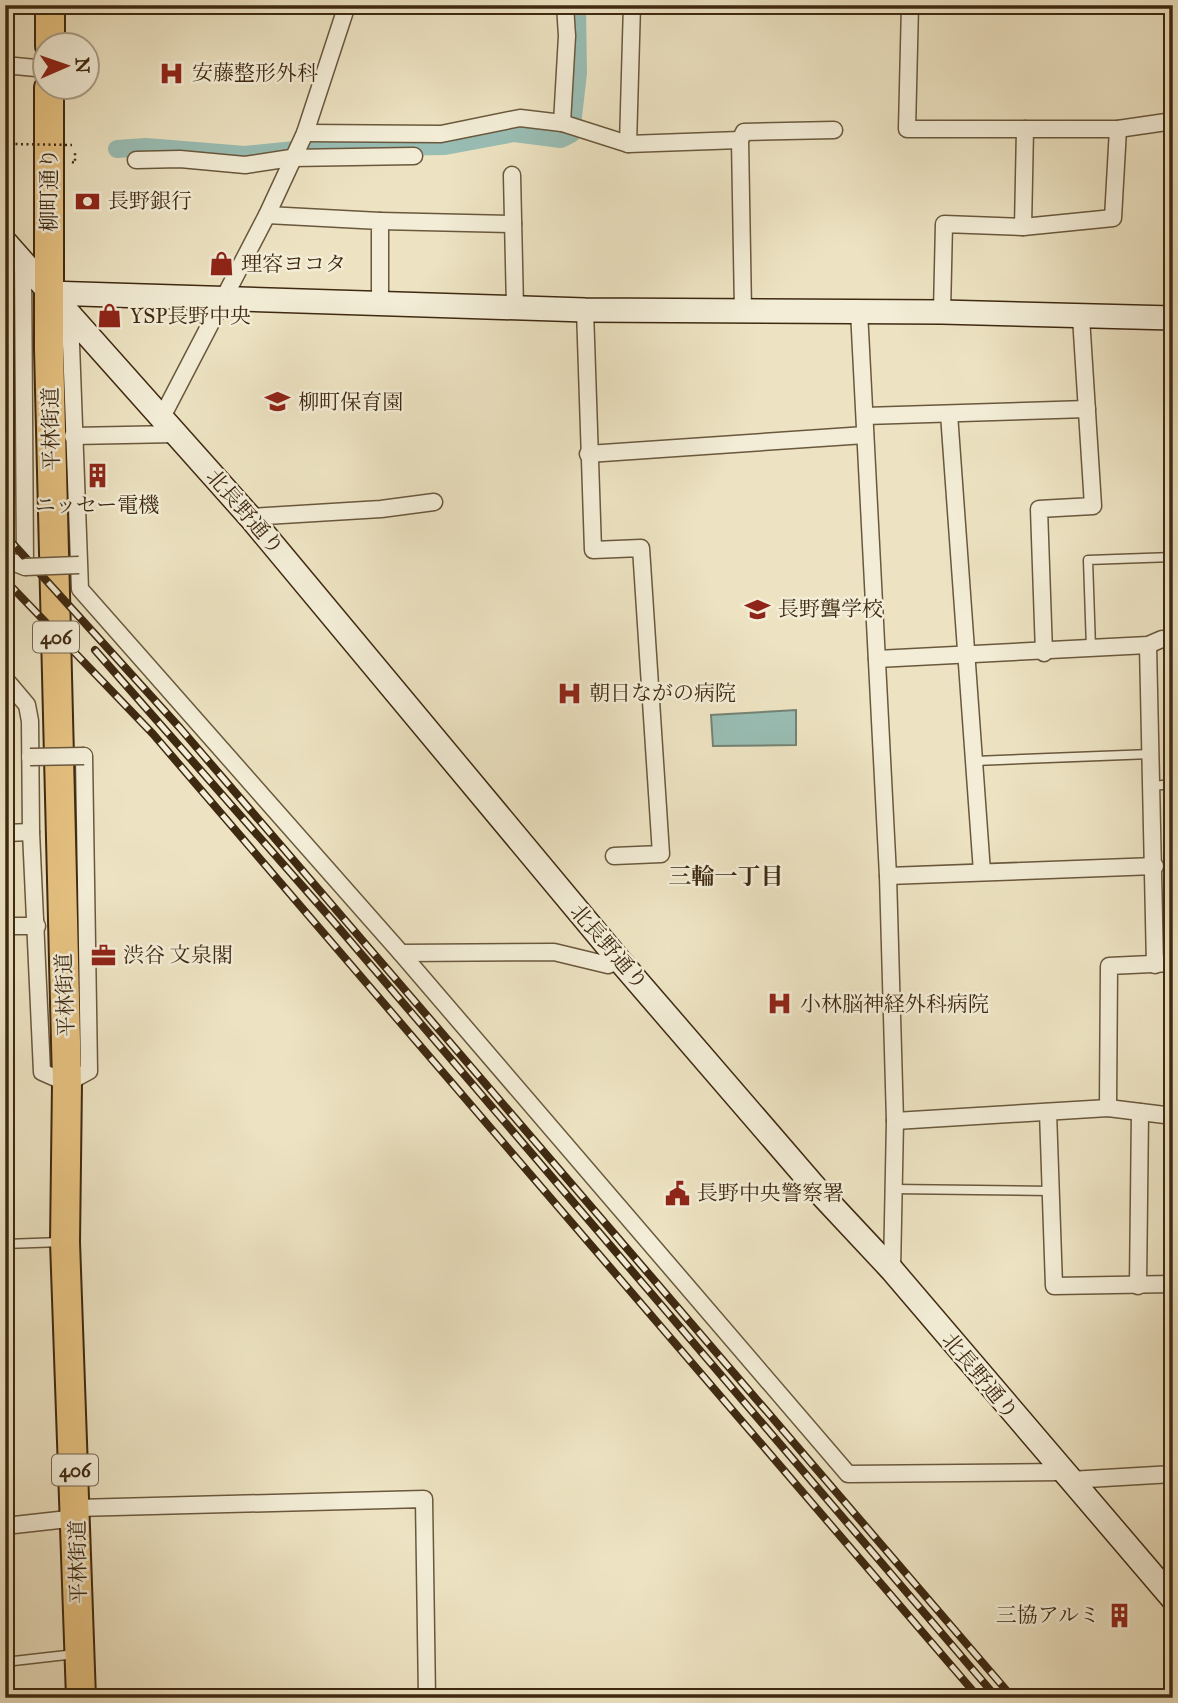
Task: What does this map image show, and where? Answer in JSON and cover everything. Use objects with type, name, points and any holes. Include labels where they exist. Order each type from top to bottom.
[{"type":"highway","points":[[50,5],[50,32]]},
{"type":"highway","name":"柳町通り","points":[[48,293],[49,102]]},
{"type":"highway","name":"平林街道","points":[[48,293],[67,1083],[65,1242],[77,1513],[81,1698]]},
{"type":"street","points":[[73,436],[169,426],[224,297],[267,215],[298,146],[347,5]]},
{"type":"street","points":[[565,5],[569,125]]},
{"type":"street","points":[[628,144],[632,5]]},
{"type":"street","points":[[910,5],[907,129],[1118,129],[1173,121]]},
{"type":"street","points":[[5,65],[32,68]]},
{"type":"street","points":[[136,160],[180,159],[245,165],[298,146],[441,134],[520,118],[569,125],[628,144],[740,140]]},
{"type":"street","points":[[1023,227],[1025,129]]},
{"type":"street","points":[[942,312],[944,224],[1023,227],[1113,218],[1118,129]]},
{"type":"street","points":[[743,311],[740,140],[744,132],[834,130]]},
{"type":"street","points":[[298,146],[414,156]]},
{"type":"street","points":[[512,175],[515,307]]},
{"type":"street","points":[[267,215],[513,224]]},
{"type":"street","points":[[380,221],[380,302]]},
{"type":"street","name":"北長野通り","points":[[5,242],[250,517],[619,960],[820,1193],[891,1270],[1173,1599]]},
{"type":"street","points":[[23,262],[25,566]]},
{"type":"street","points":[[48,293],[585,310],[942,312],[1173,318]]},
{"type":"street","points":[[585,310],[593,550],[641,548],[660,855],[614,856]]},
{"type":"street","points":[[859,311],[888,876],[895,1121],[891,1270]]},
{"type":"street","points":[[70,317],[80,589],[401,953],[848,1474],[1173,1474]]},
{"type":"street","points":[[1044,653],[1039,509],[1093,506],[1082,317]]},
{"type":"street","points":[[865,416],[1087,409]]},
{"type":"street","points":[[949,414],[982,873]]},
{"type":"street","points":[[588,454],[865,435]]},
{"type":"street","points":[[250,517],[381,509],[434,502]]},
{"type":"street","points":[[5,559],[25,566],[79,565]]},
{"type":"street","points":[[877,659],[1044,653],[1148,645],[1161,639],[1173,641]]},
{"type":"street","points":[[1148,645],[1156,965]]},
{"type":"street","points":[[5,679],[27,705],[42,1072],[67,1083],[89,1072],[84,756],[30,757]]},
{"type":"street","points":[[5,833],[31,832]]},
{"type":"street","points":[[888,876],[1155,866]]},
{"type":"street","points":[[5,926],[37,926]]},
{"type":"street","points":[[401,953],[554,952],[608,965],[619,960]]},
{"type":"street","points":[[1108,1108],[1109,965],[1173,963]]},
{"type":"street","points":[[895,1121],[1108,1108],[1173,1116]]},
{"type":"street","points":[[1048,1112],[1054,1286],[1173,1284]]},
{"type":"street","points":[[1138,1286],[1140,1112]]},
{"type":"street","points":[[5,1526],[77,1513],[424,1499],[427,1698]]},
{"type":"lane","points":[[1091,648],[1088,560],[1173,557]]},
{"type":"lane","points":[[975,761],[1151,754]]},
{"type":"lane","points":[[1152,786],[1173,784]]},
{"type":"lane","points":[[892,1189],[1051,1191]]},
{"type":"lane","points":[[5,1244],[65,1242]]},
{"type":"lane","points":[[5,1662],[80,1654]]},
{"type":"path","points":[[5,148],[5,162],[10,161],[10,144],[72,145],[72,163],[75,163],[75,150]]},
{"type":"water","points":[[796,710],[796,745],[713,746],[711,715]]},
{"type":"waterway","points":[[117,149],[146,147],[245,155],[315,148],[445,146],[514,133],[561,139],[571,134],[578,73],[577,5]]},
{"type":"railway","points":[[5,535],[180,728],[1013,1698]]},
{"type":"railway","points":[[5,580],[153,734],[979,1698]]},
{"type":"railway","points":[[95,650],[333,921],[997,1698]]},
{"type":"place","name":"安藤整形外科","points":[[172,73]]},
{"type":"place","name":"長野銀行","points":[[88,201]]},
{"type":"place","name":"理容ヨコタ","points":[[221,264]]},
{"type":"place","name":"YSP長野中央","points":[[110,316]]},
{"type":"place","name":"柳町保育園","points":[[278,402]]},
{"type":"place","name":"ニッセー電機","points":[[97,476]]},
{"type":"place","name":"長野聾学校","points":[[758,609]]},
{"type":"place","name":"朝日ながの病院","points":[[569,693]]},
{"type":"place","name":"渋谷 文泉閣","points":[[103,955]]},
{"type":"place","name":"小林脳神経外科病院","points":[[780,1004]]},
{"type":"place","name":"長野中央警察署","points":[[677,1193]]},
{"type":"place","name":"三協アルミ","points":[[1120,1615]]},
{"type":"district","name":"三輪一丁目","points":[[726,876]]}]
